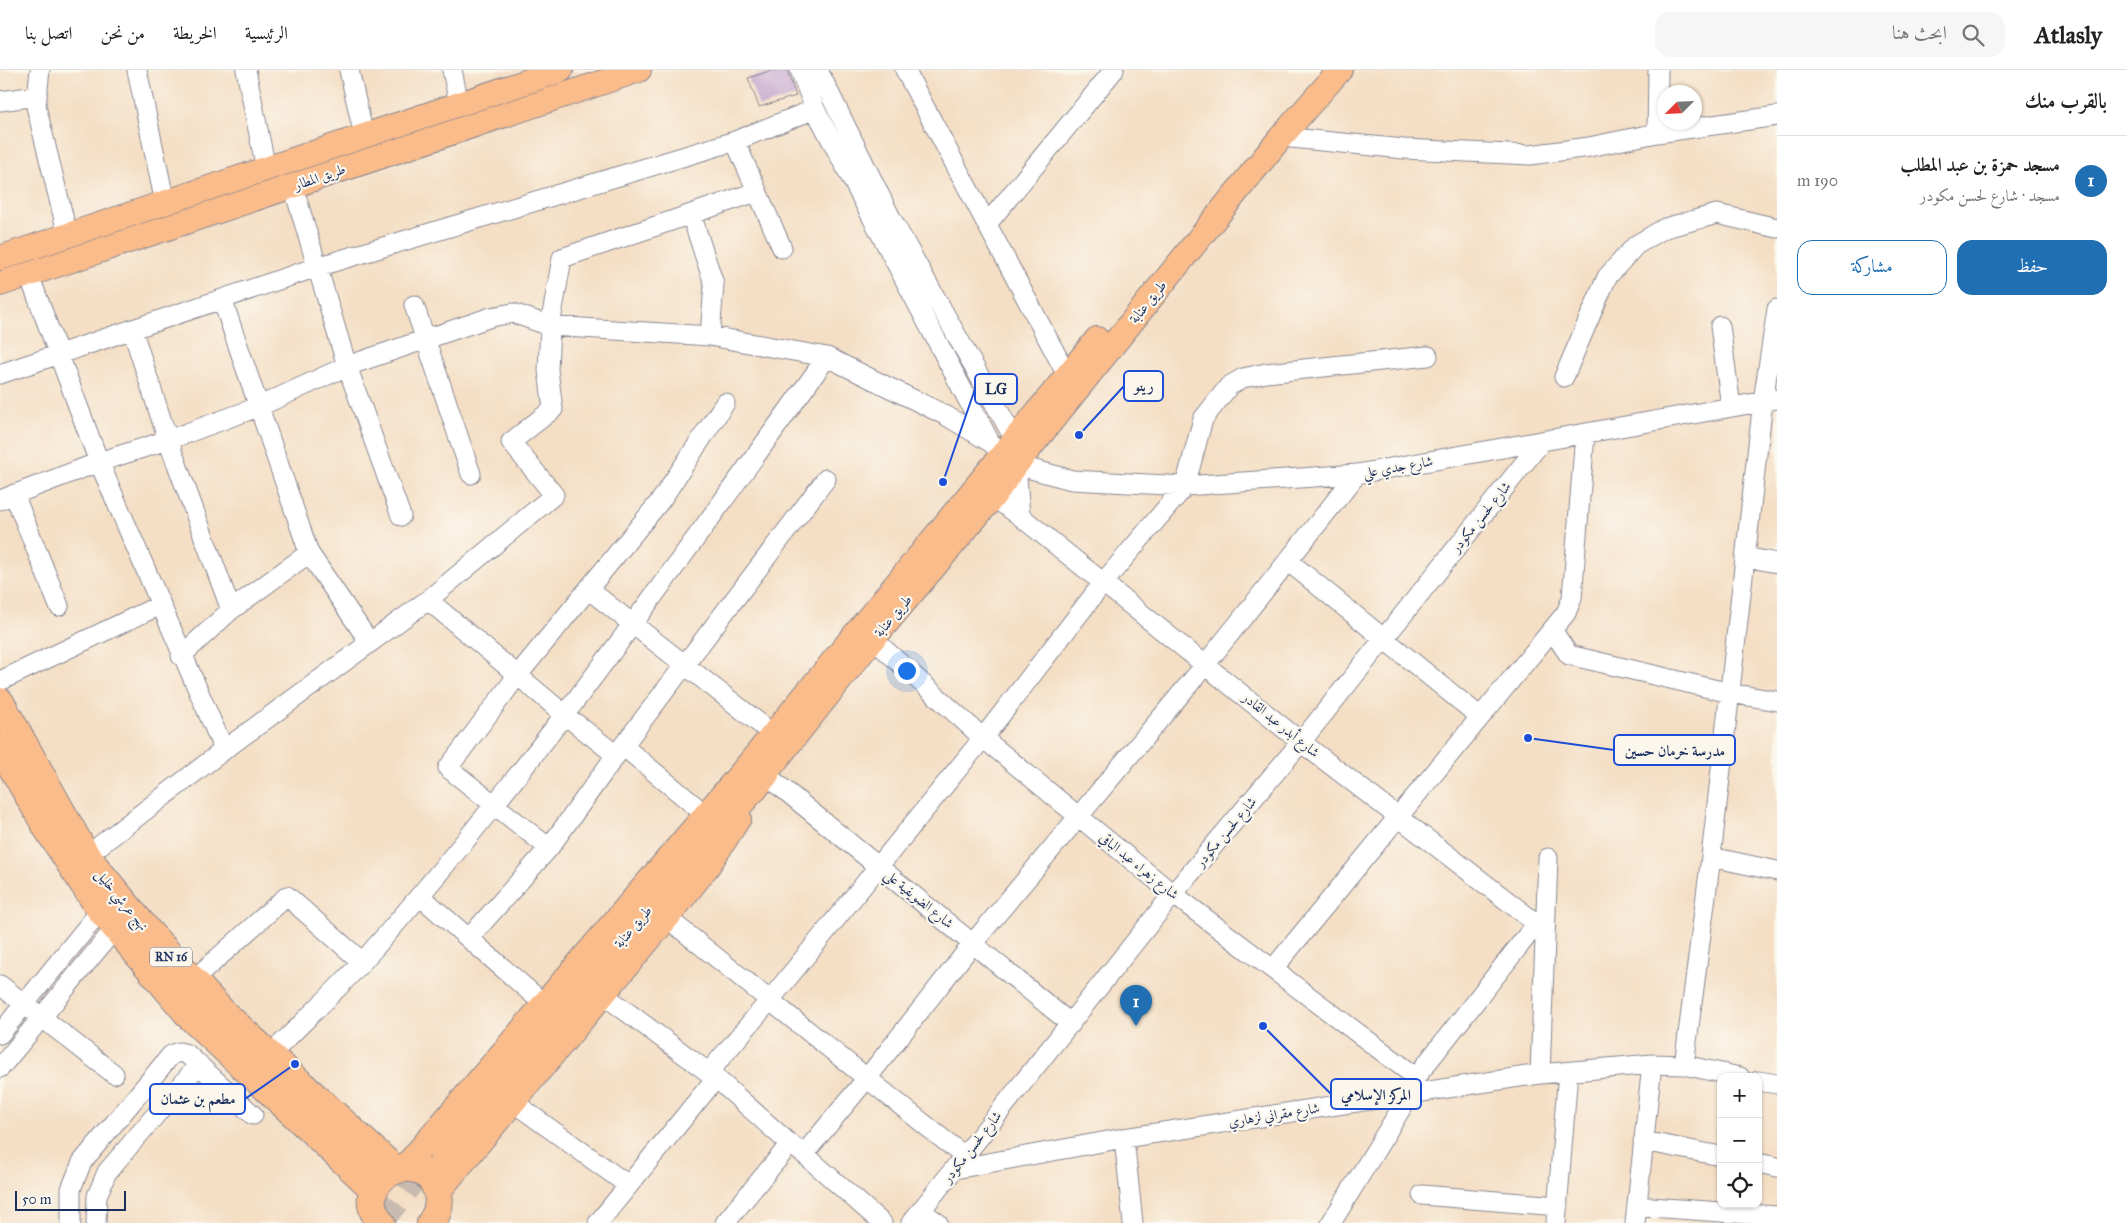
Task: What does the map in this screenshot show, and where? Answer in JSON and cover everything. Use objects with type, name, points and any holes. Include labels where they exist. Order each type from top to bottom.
[{"type":"highway","name":"نهج عرشي خليل","points":[[0,702],[86,856],[114,912],[192,981],[269,1056],[400,1168]]},
{"type":"highway","name":"نهج عرشي خليل","points":[[0,746],[48,829],[114,912],[191,1017],[352,1168],[368,1212]]},
{"type":"highway","name":"طريق عنابة","points":[[438,1157],[625,936],[756,771]]},
{"type":"highway","points":[[352,1168],[361,1184],[364,1198],[362,1211],[368,1212],[379,1181],[400,1168],[422,1172],[429,1177],[440,1212]]},
{"type":"main road","name":"طريق المطار","points":[[0,258],[561,70]]},
{"type":"main road","name":"طريق المطار","points":[[0,284],[640,70]]},
{"type":"main road","name":"طريق عنابة","points":[[756,771],[773,734],[1276,118],[1319,70]]},
{"type":"main road","name":"طريق عنابة","points":[[756,771],[874,639],[993,497],[1005,450],[1340,70]]},
{"type":"main road","points":[[400,1168],[706,815],[756,771]]},
{"type":"main road","points":[[440,1212],[512,1102],[604,996],[708,866],[756,771]]},
{"type":"street","points":[[40,70],[36,106],[68,236]]},
{"type":"street","points":[[137,70],[165,203]]},
{"type":"street","points":[[246,70],[266,169]]},
{"type":"street","points":[[349,70],[364,136]]},
{"type":"street","points":[[452,70],[459,104]]},
{"type":"street","points":[[800,70],[815,109],[1005,450]]},
{"type":"street","points":[[818,70],[1005,450],[1020,516]]},
{"type":"street","points":[[905,70],[1067,375]]},
{"type":"street","points":[[987,224],[1114,70]]},
{"type":"street","points":[[1657,133],[1658,70]]},
{"type":"street","points":[[0,101],[37,96]]},
{"type":"street","points":[[0,374],[317,267],[735,141],[815,109]]},
{"type":"street","points":[[1281,137],[1404,149],[1530,155],[1589,147],[1657,133],[1777,116]]},
{"type":"street","points":[[735,141],[782,248]]},
{"type":"street","points":[[293,186],[346,366],[401,516]]},
{"type":"street","points":[[86,856],[224,750],[428,600],[554,495],[511,442],[553,409],[548,370],[550,326],[562,258],[756,192]]},
{"type":"street","points":[[691,214],[714,284],[710,336]]},
{"type":"street","points":[[1564,377],[1607,277],[1636,245],[1665,228],[1716,214],[1777,228]]},
{"type":"street","points":[[30,275],[99,462],[181,656],[224,750]]},
{"type":"street","points":[[222,299],[309,553],[370,643]]},
{"type":"street","points":[[414,305],[471,474]]},
{"type":"street","points":[[1684,1065],[1711,857],[1745,557],[1770,400],[1777,309]]},
{"type":"street","name":"شارع جدي علي","points":[[7,497],[99,462],[168,440],[258,407],[346,366],[491,317],[513,313],[550,326],[710,336],[827,357],[945,415],[1005,450],[1072,480],[1185,486],[1357,474],[1770,400]]},
{"type":"street","points":[[1720,326],[1731,407]]},
{"type":"street","points":[[132,329],[168,440],[231,610]]},
{"type":"street","points":[[598,1223],[770,1000],[982,738],[1103,583],[1185,486],[1203,419],[1229,386],[1243,378],[1266,373],[1428,356]]},
{"type":"street","points":[[269,1056],[362,962],[420,896],[634,624],[827,357]]},
{"type":"street","points":[[549,848],[448,768],[517,676],[661,500],[724,403]]},
{"type":"street","points":[[1273,969],[1399,817],[1479,716],[1566,613],[1572,598],[1585,434]]},
{"type":"street","name":"شارع لحسن مكودر","points":[[916,1217],[1173,894],[1301,742],[1542,441]]},
{"type":"street","points":[[726,1223],[868,1077],[973,942],[1077,816],[1206,665],[1357,474]]},
{"type":"street","points":[[470,937],[549,848],[620,750],[826,479]]},
{"type":"street","points":[[7,497],[59,606]]},
{"type":"street","name":"شارع أبدر عبد القادر","points":[[993,497],[1020,516],[1301,742],[1541,926]]},
{"type":"street","points":[[181,656],[231,610],[309,553]]},
{"type":"street","points":[[1745,557],[1777,563]]},
{"type":"street","points":[[1288,561],[1479,716]]},
{"type":"street","points":[[588,589],[773,734]]},
{"type":"street","points":[[428,600],[564,715],[620,750],[706,815]]},
{"type":"street","points":[[0,681],[160,605]]},
{"type":"street","points":[[1552,630],[1569,655],[1730,693],[1777,701]]},
{"type":"street","name":"شارع زهراء عبد الباقي","points":[[874,639],[982,738],[1173,894],[1273,969],[1413,1086]]},
{"type":"street","name":"شارع الضويفية علي","points":[[756,771],[973,942],[1071,1024]]},
{"type":"street","points":[[1711,857],[1777,871]]},
{"type":"street","points":[[1540,1074],[1541,926],[1548,858]]},
{"type":"street","points":[[192,981],[287,896],[362,962]]},
{"type":"street","points":[[420,896],[470,937],[543,1003]]},
{"type":"street","points":[[0,1034],[24,1003],[114,912]]},
{"type":"street","points":[[0,1068],[41,1017],[114,912]]},
{"type":"street","points":[[667,918],[868,1077],[959,1163]]},
{"type":"street","points":[[1331,1223],[1413,1086],[1541,926]]},
{"type":"street","points":[[0,985],[114,1074]]},
{"type":"street","points":[[604,996],[713,1075],[882,1223]]},
{"type":"street","points":[[71,1223],[71,1189],[77,1170],[141,1091],[175,1053],[187,1054],[253,1115]]},
{"type":"street","points":[[96,1223],[97,1196],[104,1176],[199,1064]]},
{"type":"street","points":[[1652,1064],[1636,1214],[1777,1216]]},
{"type":"street","name":"شارع مقراني لزهاري","points":[[959,1163],[1124,1138],[1413,1086],[1652,1064],[1684,1065],[1721,1073]]},
{"type":"street","points":[[1422,1195],[1557,1214],[1568,1072]]},
{"type":"street","points":[[1762,1081],[1777,1084]]},
{"type":"street","points":[[141,1091],[161,1108]]},
{"type":"street","points":[[512,1102],[628,1185]]},
{"type":"street","points":[[1124,1138],[1133,1223]]},
{"type":"street","points":[[1643,1141],[1717,1155]]},
{"type":"street","points":[[1762,1164],[1777,1167]]},
{"type":"street","points":[[916,1217],[938,1223]]},
{"type":"building","points":[[773,70],[787,70],[796,96],[759,107],[748,78]]},
{"type":"tunnel","points":[[378,1223],[433,1153]]},
{"type":"place","name":"رينو","points":[[1079,435]]},
{"type":"place","name":"LG","points":[[943,482]]},
{"type":"place","name":"مدرسة خرمان حسين","points":[[1528,738]]},
{"type":"place","name":"مسجد حمزة بن عبد المطلب","points":[[1136,1026]]},
{"type":"place","name":"المركز الإسلامي","points":[[1263,1026]]},
{"type":"place","name":"مطعم بن عثمان","points":[[295,1064]]}]
